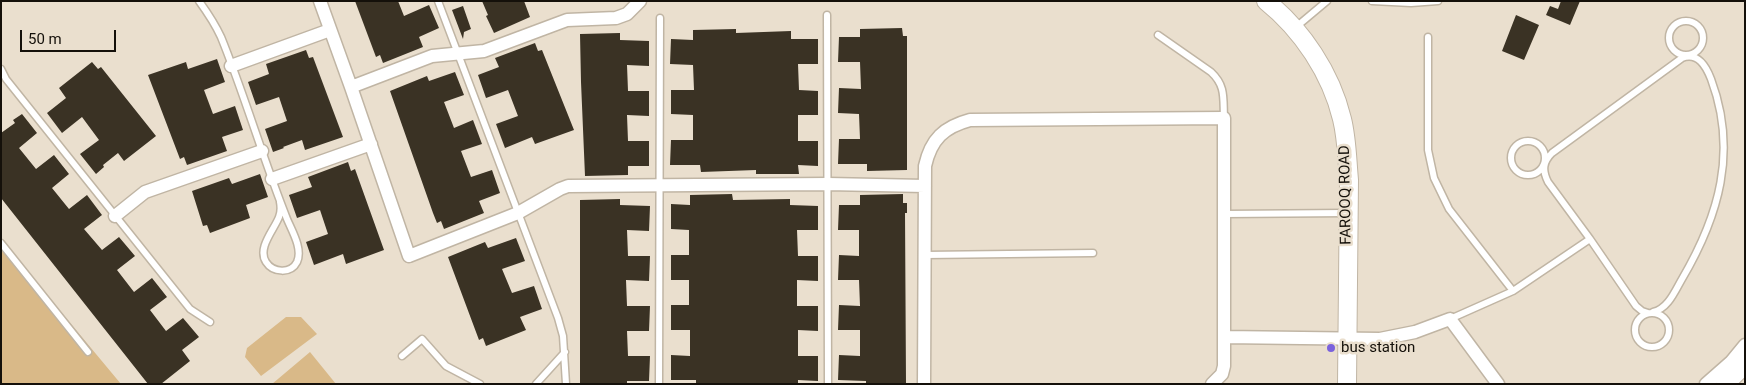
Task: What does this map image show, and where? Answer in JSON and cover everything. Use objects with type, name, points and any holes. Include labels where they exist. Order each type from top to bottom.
[{"type":"street","points":[[320,1],[409,256],[518,212],[568,186],[828,184],[925,186]]},
{"type":"street","points":[[351,86],[432,56],[484,51],[567,20],[616,18],[627,14],[640,1]]},
{"type":"street","name":"FAROOQ ROAD","points":[[1266,1],[1295,28],[1320,66],[1342,118],[1347,147],[1349,180],[1347,384]]},
{"type":"street","points":[[231,66],[330,30]]},
{"type":"street","points":[[924,384],[925,166],[928,152],[934,141],[944,131],[956,124],[970,120],[1224,118],[1224,366],[1222,374],[1212,384]]},
{"type":"street","points":[[272,179],[371,144]]},
{"type":"street","points":[[115,216],[145,192],[262,151]]},
{"type":"street","points":[[1224,337],[1380,339],[1398,336],[1450,319],[1498,384]]},
{"type":"street","points":[[1706,384],[1731,362],[1745,345]]},
{"type":"street","points":[[1725,384],[1745,364]]},
{"type":"lane","points":[[198,1],[220,35],[280,202],[299,248],[299,256],[292,268],[280,271],[269,266],[263,255],[280,215],[280,202]]},
{"type":"lane","points":[[438,1],[558,318],[565,352],[566,384]]},
{"type":"lane","points":[[1295,28],[1327,1]]},
{"type":"lane","points":[[1372,1],[1412,3],[1438,1]]},
{"type":"lane","points":[[827,15],[828,384]]},
{"type":"lane","points":[[659,384],[660,18]]},
{"type":"lane","points":[[1688,56],[1682,58],[1552,153],[1544,163],[1540,171],[1535,174],[1523,174],[1513,168],[1510,157],[1511,152],[1518,143],[1528,140],[1534,141],[1542,148],[1545,154],[1544,163],[1544,175],[1548,182],[1636,306],[1642,311],[1650,313],[1663,317],[1667,321],[1670,332],[1664,343],[1653,348],[1642,344],[1635,335],[1638,319],[1650,313],[1662,309],[1667,304],[1686,271],[1714,211],[1724,161],[1724,132],[1721,111],[1708,71],[1698,59],[1688,56],[1676,53],[1672,48],[1669,38],[1670,32],[1677,24],[1687,21],[1693,22],[1701,29],[1704,41],[1698,51],[1688,56]]},
{"type":"lane","points":[[1158,35],[1217,77],[1223,92],[1224,118]]},
{"type":"lane","points":[[1428,37],[1428,150],[1434,178],[1449,209],[1513,291]]},
{"type":"lane","points":[[1,69],[6,79],[190,309],[210,322]]},
{"type":"lane","points":[[1225,214],[1348,213]]},
{"type":"lane","points":[[1450,319],[1513,291],[1590,239]]},
{"type":"lane","points":[[1,243],[88,352]]},
{"type":"lane","points":[[925,255],[1093,254]]},
{"type":"lane","points":[[402,356],[422,339],[446,366],[480,384]]},
{"type":"lane","points":[[536,384],[565,352]]},
{"type":"shaded area","points":[[1,240],[121,384],[1,384]]},
{"type":"shaded area","points":[[286,317],[301,317],[317,334],[261,376],[245,357],[247,348]]},
{"type":"shaded area","points":[[310,352],[336,384],[272,384]]},
{"type":"building","points":[[355,1],[398,1],[404,16],[429,5],[439,28],[419,37],[423,47],[383,63],[380,55],[376,57]]},
{"type":"building","points":[[482,1],[524,1],[530,17],[494,33],[486,16],[488,15]]},
{"type":"building","points":[[1561,1],[1580,1],[1570,25],[1546,15],[1550,6],[1558,9]]},
{"type":"building","points":[[463,6],[471,29],[464,32],[463,39],[452,10]]},
{"type":"building","points":[[1516,15],[1539,25],[1524,60],[1502,51]]},
{"type":"building","points":[[902,28],[903,36],[907,36],[907,170],[867,171],[867,164],[838,164],[839,139],[860,139],[859,114],[838,113],[839,88],[861,89],[860,62],[838,62],[839,37],[860,37],[860,29]]},
{"type":"building","points":[[736,29],[736,33],[791,31],[791,39],[818,39],[818,64],[798,64],[799,90],[818,91],[818,115],[798,115],[798,141],[818,141],[818,166],[798,165],[799,174],[756,174],[756,170],[701,172],[700,165],[670,165],[671,140],[693,140],[693,115],[671,114],[671,90],[694,90],[693,65],[670,64],[671,39],[693,40],[693,30]]},
{"type":"building","points":[[620,33],[620,40],[649,41],[649,66],[627,65],[628,91],[649,91],[649,116],[627,115],[628,141],[649,141],[649,166],[628,166],[628,175],[585,176],[580,34]]},
{"type":"building","points":[[535,43],[538,51],[542,50],[574,130],[535,144],[532,137],[505,148],[496,124],[518,116],[508,90],[486,98],[478,75],[499,67],[495,58]]},
{"type":"building","points":[[306,50],[309,58],[313,57],[343,137],[305,150],[302,140],[273,152],[265,129],[287,121],[279,97],[256,105],[248,82],[269,74],[266,64]]},
{"type":"building","points":[[217,59],[225,82],[204,90],[213,114],[235,106],[243,130],[222,137],[227,151],[187,165],[184,157],[180,159],[148,75],[186,62],[188,69]]},
{"type":"building","points":[[92,62],[98,69],[101,67],[156,136],[124,161],[118,153],[103,165],[104,167],[96,174],[80,154],[99,140],[82,117],[62,133],[47,113],[66,98],[59,88]]},
{"type":"building","points":[[455,72],[464,95],[444,102],[454,128],[473,120],[482,144],[461,151],[471,177],[492,170],[500,193],[479,201],[484,213],[444,229],[441,221],[437,223],[433,213],[390,91],[427,76],[429,81]]},
{"type":"building","points":[[22,114],[37,133],[19,148],[36,169],[54,155],[69,174],[52,188],[69,209],[87,195],[102,215],[84,229],[102,250],[119,237],[135,256],[117,270],[134,292],[152,278],[167,297],[150,310],[166,331],[183,318],[199,337],[182,350],[190,361],[161,384],[148,384],[1,198],[1,133],[15,123],[13,120]]},
{"type":"building","points":[[348,162],[351,171],[355,169],[384,250],[346,264],[343,254],[314,265],[306,242],[328,234],[320,210],[297,218],[289,195],[312,187],[308,177]]},
{"type":"building","points":[[260,174],[268,197],[246,205],[250,218],[210,233],[207,225],[203,226],[192,191],[229,178],[232,184]]},
{"type":"building","points":[[732,194],[733,200],[790,199],[790,205],[818,206],[818,230],[797,230],[798,256],[818,256],[818,281],[797,280],[797,306],[818,306],[818,331],[798,330],[798,356],[818,356],[818,381],[798,380],[798,384],[696,384],[696,380],[671,380],[671,355],[690,356],[690,330],[671,330],[671,305],[689,305],[689,280],[671,280],[671,255],[689,255],[689,230],[671,229],[671,204],[690,205],[690,195]]},
{"type":"building","points":[[903,194],[903,203],[907,203],[907,213],[905,213],[906,384],[866,384],[866,381],[838,380],[839,355],[860,356],[860,330],[838,330],[839,305],[860,306],[859,280],[838,280],[839,255],[859,256],[859,230],[838,230],[839,205],[860,205],[860,195]]},
{"type":"building","points":[[620,199],[620,205],[650,206],[649,231],[627,230],[628,256],[650,256],[649,281],[626,280],[627,306],[650,306],[649,331],[627,331],[628,356],[650,356],[649,381],[627,381],[627,384],[580,384],[580,200]]},
{"type":"building","points":[[516,238],[525,261],[502,269],[512,293],[534,286],[542,309],[520,317],[526,330],[486,346],[483,338],[479,340],[448,257],[485,242],[488,248]]},
{"type":"place","name":"bus station","points":[[1331,348]]}]
